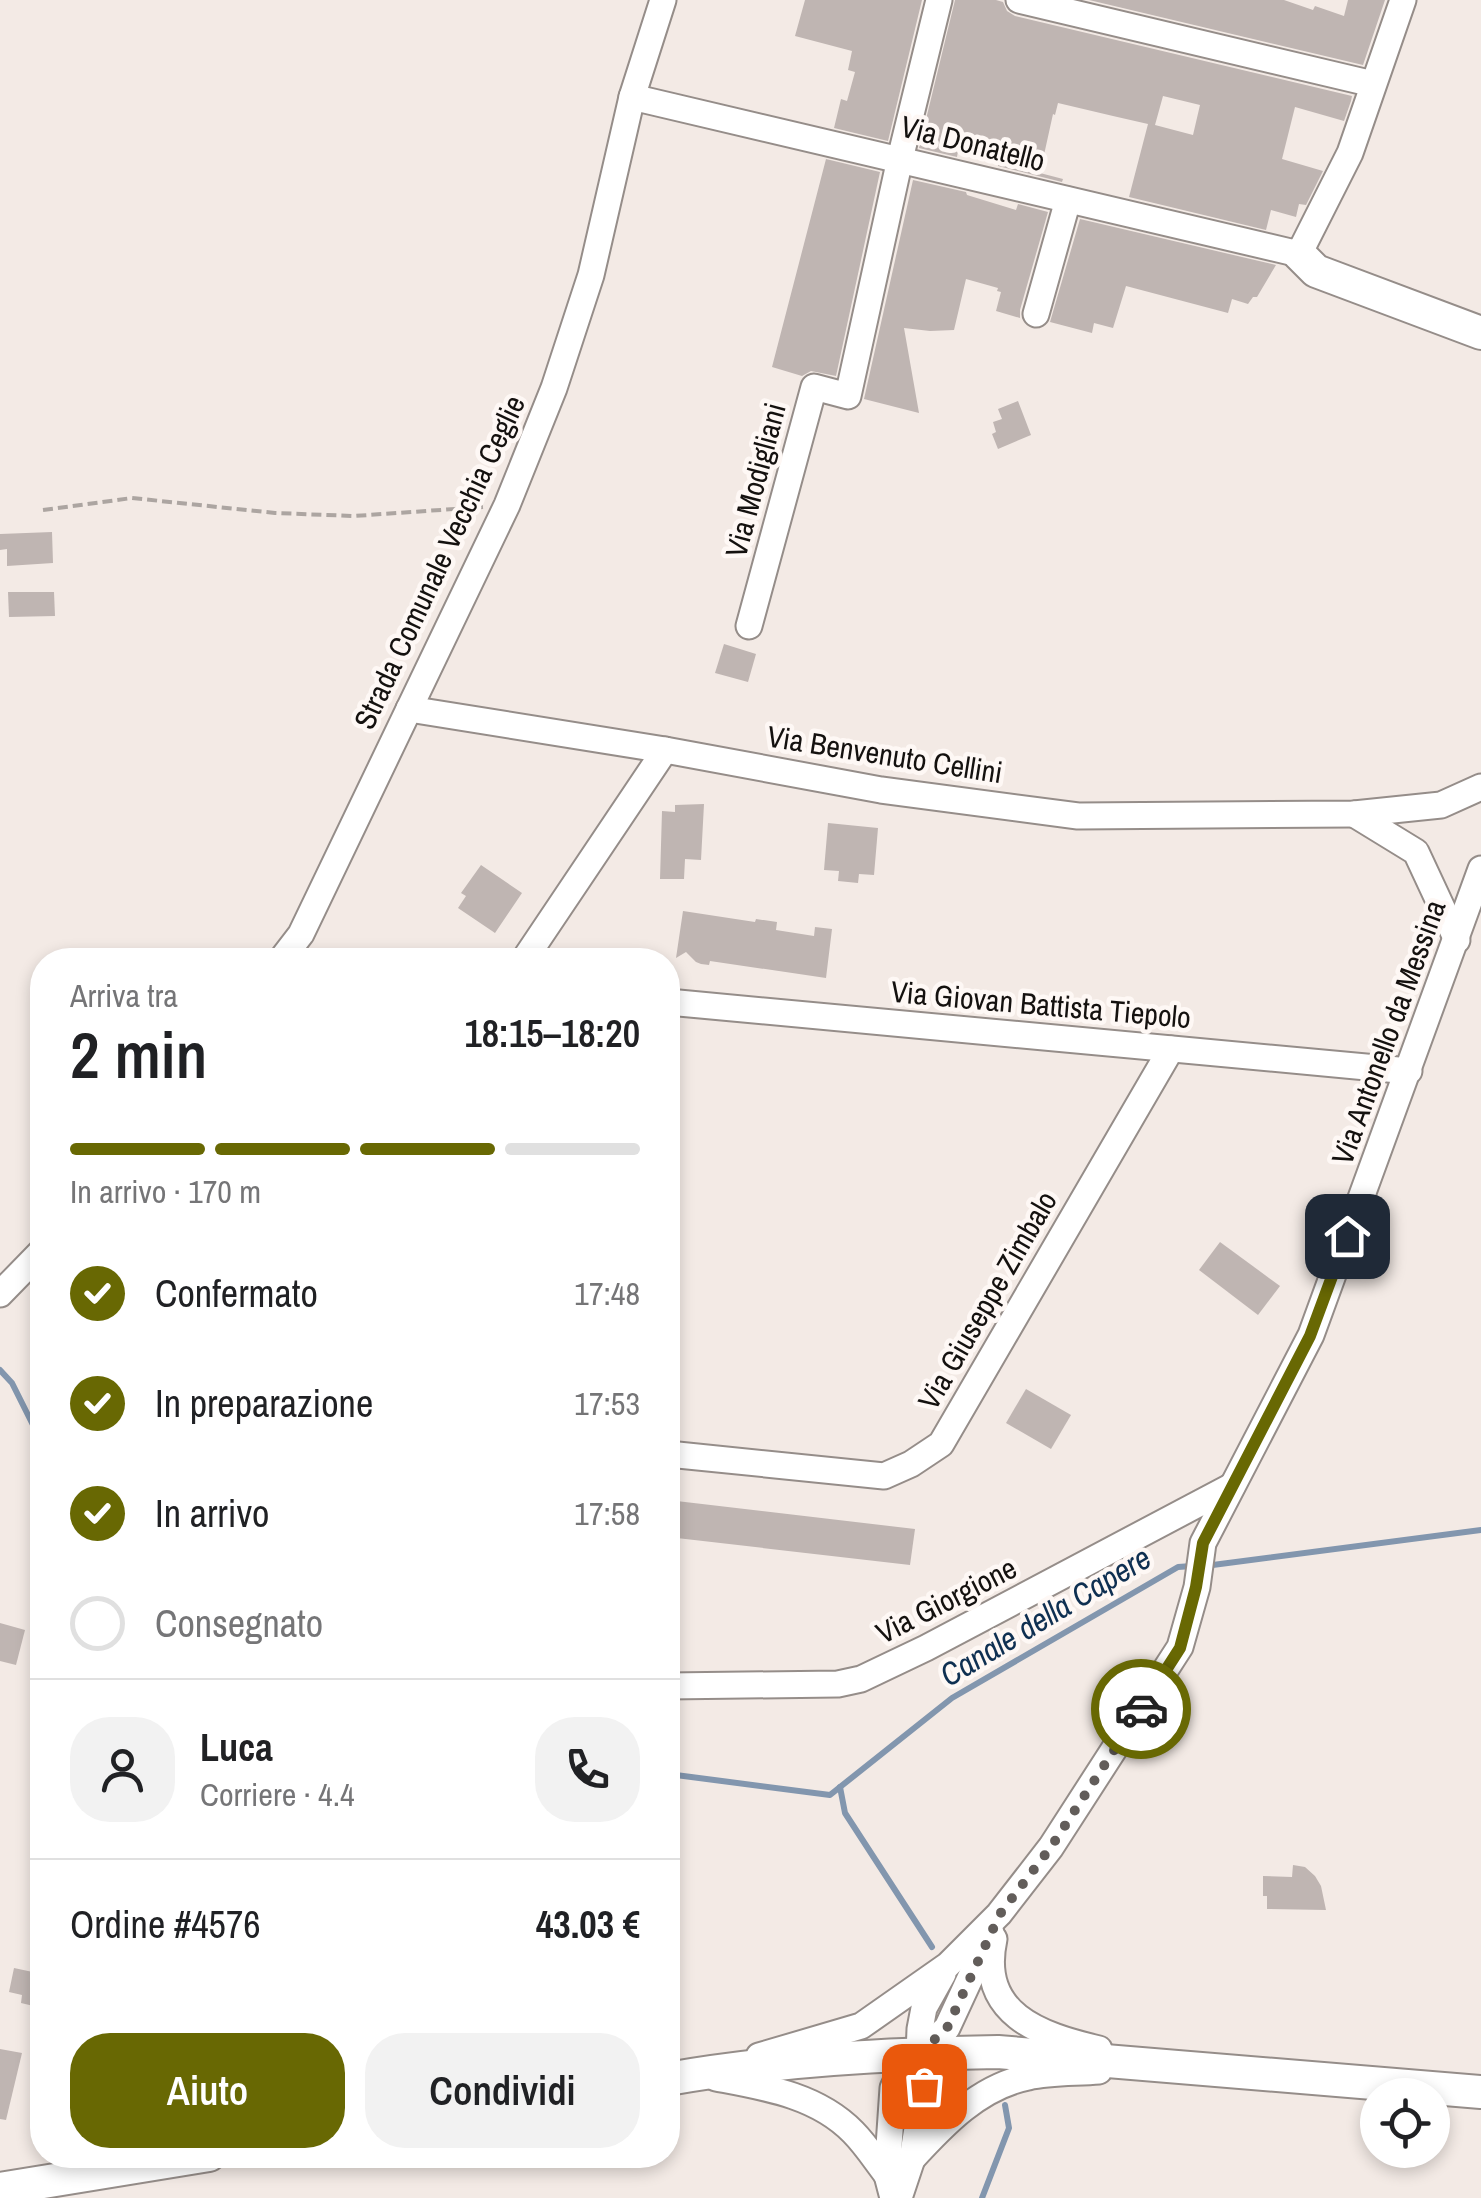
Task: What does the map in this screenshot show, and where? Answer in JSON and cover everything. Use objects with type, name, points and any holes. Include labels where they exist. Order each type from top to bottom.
[{"type":"main road","points":[[1299,254],[1316,271],[1481,333]]},
{"type":"main road","points":[[681,2077],[820,2060],[998,2052],[1481,2092]]},
{"type":"main road","points":[[0,2190],[131,2168]]},
{"type":"street","name":"Strada Comunale Vecchia Ceglie","points":[[290,948],[300,934],[507,506],[554,388],[591,275],[632,97],[663,0]]},
{"type":"street","points":[[900,159],[939,0]]},
{"type":"street","points":[[1019,0],[1373,84]]},
{"type":"street","points":[[1299,254],[1350,154],[1403,0]]},
{"type":"street","name":"Via Donatello","points":[[632,97],[1299,254]]},
{"type":"street","name":"Via Modigliani","points":[[748,626],[814,387],[848,396],[900,159]]},
{"type":"street","points":[[1036,314],[1068,200]]},
{"type":"street","name":"Via Benvenuto Cellini","points":[[409,709],[666,750],[881,790],[1078,816],[1354,814],[1440,806],[1481,787]]},
{"type":"street","points":[[532,948],[666,750]]},
{"type":"street","points":[[1354,814],[1416,852],[1457,940]]},
{"type":"street","name":"Via Antonello da Messina","points":[[1000,1914],[1051,1847],[1180,1648],[1203,1543],[1310,1336],[1481,869]]},
{"type":"street","name":"Via Giovan Battista Tiepolo","points":[[680,1003],[1408,1071]]},
{"type":"street","name":"Via Giuseppe Zimbalo","points":[[680,1455],[884,1476],[940,1444],[1171,1049]]},
{"type":"street","points":[[0,1294],[30,1268]]},
{"type":"street","name":"Via Giorgione","points":[[680,1686],[838,1684],[862,1679],[1232,1486]]},
{"type":"street","points":[[681,2077],[861,2026],[948,1966],[1000,1914]]},
{"type":"street","points":[[893,2190],[893,2088],[900,2071],[947,2028],[1000,1914]]},
{"type":"street","points":[[1000,1914],[990,1958],[998,1994],[1024,2023],[1056,2039],[1169,2065]]},
{"type":"street","points":[[912,2159],[924,2086],[920,2029],[924,2008],[948,1966]]},
{"type":"street","points":[[893,2190],[912,2159],[945,2123],[986,2092],[1026,2077],[1169,2065]]},
{"type":"street","points":[[681,2077],[766,2088],[813,2103],[852,2130],[893,2190]]},
{"type":"path","points":[[43,510],[132,498],[256,512],[354,516],[507,506]]},
{"type":"building","points":[[805,0],[922,0],[888,141],[834,128],[841,99],[847,101],[855,72],[848,70],[852,51],[795,36]]},
{"type":"building","points":[[955,0],[996,0],[1015,16],[1352,96],[1344,121],[1295,107],[1282,159],[1323,171],[1306,205],[1299,204],[1296,217],[1271,210],[1266,230],[1129,197],[1148,124],[1058,103],[1040,173],[1063,179],[1062,182],[998,166],[1000,154],[959,145],[957,157],[919,148]],"holes":[[[1163,96],[1200,105],[1193,135],[1155,125]]]},
{"type":"building","points":[[1089,0],[1284,0],[1344,16],[1348,0],[1385,0],[1363,65]]},
{"type":"building","points":[[826,159],[880,172],[836,376],[811,371],[802,376],[772,367]]},
{"type":"building","points":[[913,180],[966,192],[1016,210],[1018,204],[1048,212],[1020,318],[996,311],[1001,292],[998,288],[966,279],[954,330],[904,328],[919,413],[864,399]]},
{"type":"building","points":[[1080,219],[1276,265],[1257,297],[1248,304],[1232,299],[1228,313],[1126,286],[1113,328],[1094,323],[1092,333],[1050,322]]},
{"type":"building","points":[[1018,401],[1031,435],[998,449],[992,434],[996,432],[993,422],[1002,419],[998,409]]},
{"type":"building","points":[[52,532],[53,563],[7,566],[7,549],[0,550],[0,534]]},
{"type":"building","points":[[8,592],[54,592],[55,616],[9,617]]},
{"type":"building","points":[[724,644],[756,654],[748,682],[715,673]]},
{"type":"building","points":[[704,804],[701,860],[685,859],[684,879],[660,879],[662,811],[675,812],[675,805]]},
{"type":"building","points":[[828,823],[878,828],[874,875],[859,874],[858,883],[838,881],[839,871],[824,870]]},
{"type":"building","points":[[481,865],[522,893],[495,933],[458,908],[466,896],[461,893]]},
{"type":"building","points":[[683,911],[777,922],[776,930],[814,936],[815,927],[832,929],[826,978],[710,961],[709,965],[701,964],[686,952],[680,956],[677,948]]},
{"type":"building","points":[[1220,1242],[1280,1286],[1258,1315],[1199,1270]]},
{"type":"building","points":[[1026,1389],[1071,1415],[1051,1449],[1006,1423]]},
{"type":"building","points":[[680,1501],[915,1529],[910,1565],[680,1538]]},
{"type":"building","points":[[0,1623],[25,1630],[16,1665],[0,1661]]},
{"type":"building","points":[[1293,1865],[1305,1867],[1315,1876],[1326,1910],[1267,1909],[1263,1876],[1292,1877]]},
{"type":"building","points":[[14,1968],[30,1971],[30,2005],[21,2003],[22,1995],[9,1992]]},
{"type":"building","points":[[0,2049],[22,2053],[6,2120],[0,2119]]},
{"type":"waterway","points":[[0,1370],[12,1383],[30,1419]]},
{"type":"waterway","name":"Canale della Capere","points":[[1205,1566],[1481,1530]]},
{"type":"waterway","name":"Canale della Capere","points":[[680,1776],[830,1795],[952,1698],[1178,1567],[1192,1566]]},
{"type":"waterway","points":[[840,1787],[845,1813],[932,1947]]},
{"type":"waterway","points":[[982,2198],[1009,2128],[1005,2105]]},
{"type":"way so far","points":[[924,2086],[919,2054],[947,2028],[1000,1914],[1051,1847],[1141,1709]]},
{"type":"route","points":[[1141,1709],[1180,1648],[1203,1543],[1310,1336],[1347,1236]]}]
